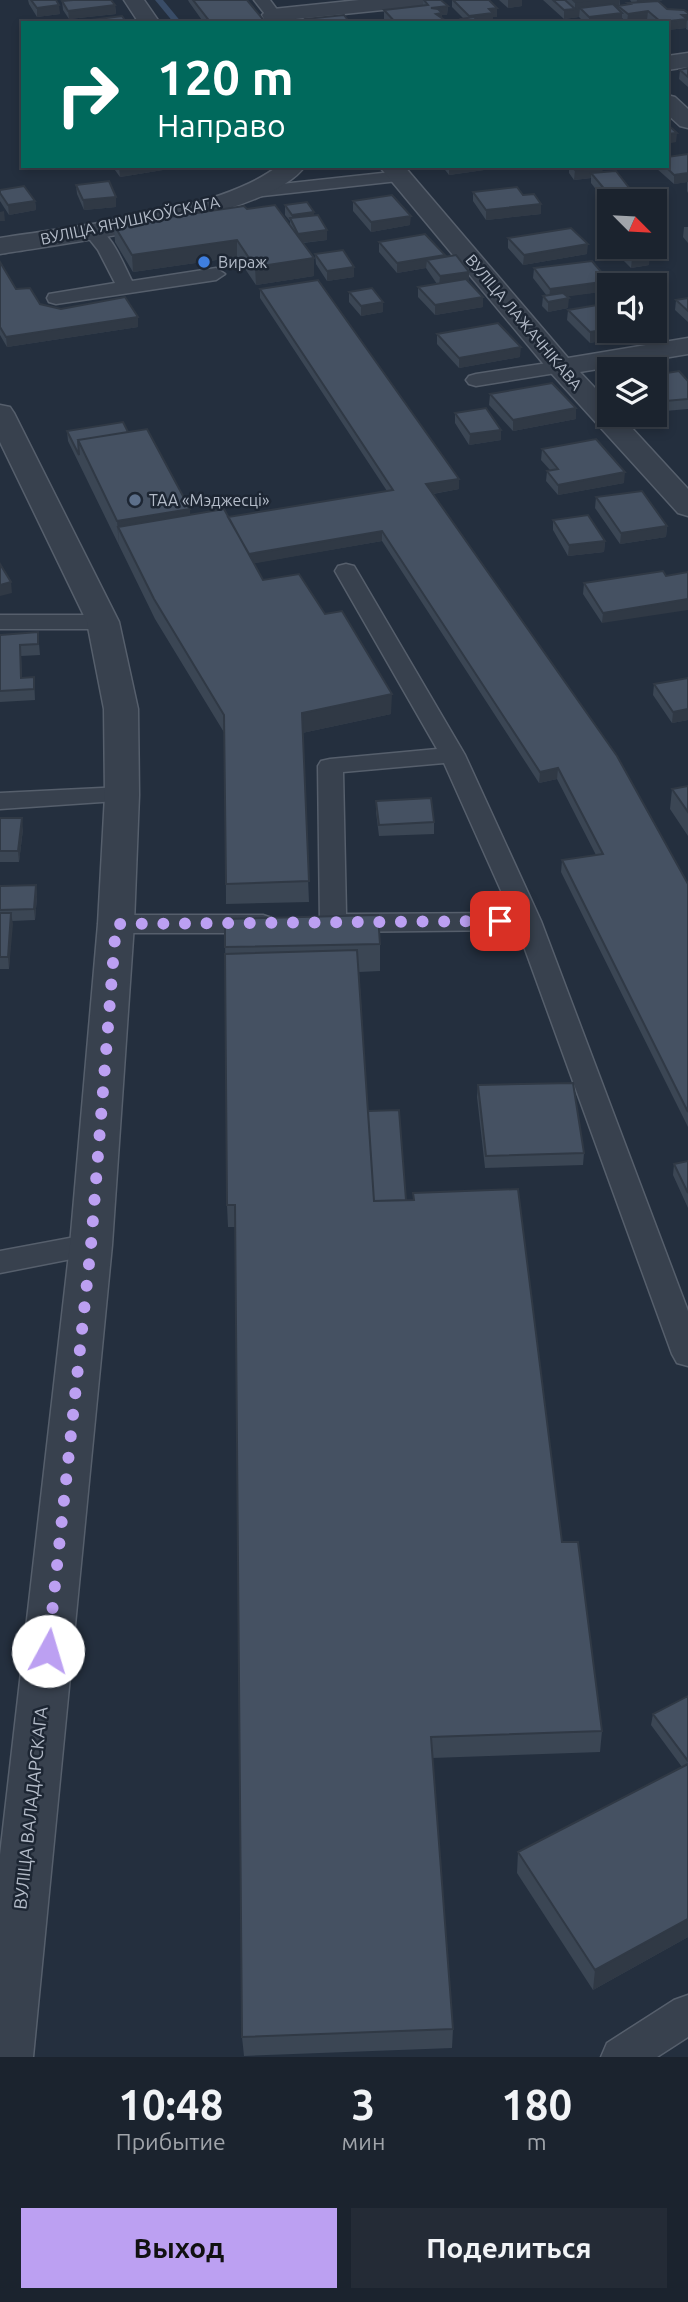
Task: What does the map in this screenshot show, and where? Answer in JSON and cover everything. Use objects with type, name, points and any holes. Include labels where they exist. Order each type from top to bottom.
[{"type":"street","points":[[134,0],[149,21]]},
{"type":"street","points":[[271,13],[421,0]]},
{"type":"street","points":[[669,63],[688,60]]},
{"type":"street","points":[[669,104],[688,121]]},
{"type":"street","name":"ВУЛІЦА ЯНУШКОЎСКАГА","points":[[0,246],[92,231],[205,207],[253,192],[287,175],[292,168]]},
{"type":"street","name":"ВУЛІЦА ЛАЖАЧНІКАВА","points":[[396,171],[561,367],[688,507]]},
{"type":"street","points":[[561,367],[688,346]]},
{"type":"street","name":"ВУЛІЦА ВАЛАДАРСКАГА","points":[[0,413],[103,622],[121,709],[122,795],[116,924],[91,1245],[5,2057]]},
{"type":"lane","points":[[253,192],[396,171]]},
{"type":"lane","points":[[92,231],[106,249],[126,287]]},
{"type":"lane","points":[[55,298],[216,274]]},
{"type":"lane","points":[[476,380],[561,367]]},
{"type":"lane","points":[[346,571],[453,755],[528,921],[688,1354]]},
{"type":"lane","points":[[0,622],[103,622]]},
{"type":"lane","points":[[333,923],[330,766],[453,755]]},
{"type":"lane","points":[[0,801],[122,795]]},
{"type":"lane","points":[[116,924],[528,921]]},
{"type":"lane","points":[[0,1262],[91,1245]]},
{"type":"lane","points":[[621,2057],[688,2014]]},
{"type":"building","points":[[31,0],[56,0],[59,5],[37,8]]},
{"type":"building","points":[[111,0],[115,5],[68,11],[62,1]]},
{"type":"building","points":[[193,0],[247,0],[264,21],[209,21]]},
{"type":"building","points":[[424,0],[441,0],[448,6],[431,8],[438,9],[442,13],[436,14],[446,21],[394,21],[384,10],[428,5]]},
{"type":"building","points":[[453,0],[489,0],[497,8],[489,9],[493,13],[469,16]]},
{"type":"building","points":[[553,0],[565,0],[575,9],[564,10]]},
{"type":"building","points":[[658,1],[667,9],[684,10],[688,15],[682,15],[687,19],[660,21],[648,11],[628,14],[618,6],[630,4],[628,3]]},
{"type":"building","points":[[613,4],[622,13],[589,17],[580,8]]},
{"type":"building","points":[[344,15],[348,21],[306,21],[305,19]]},
{"type":"building","points":[[122,16],[126,21],[83,21]]},
{"type":"building","points":[[474,17],[478,21],[463,21],[461,19]]},
{"type":"building","points":[[688,68],[688,77],[680,70]]},
{"type":"building","points":[[669,126],[677,133],[669,134]]},
{"type":"building","points":[[688,154],[688,173],[674,175],[667,168],[669,157]]},
{"type":"building","points":[[616,171],[630,189],[604,189],[591,173]]},
{"type":"building","points":[[109,181],[116,197],[83,200],[76,185]]},
{"type":"building","points":[[24,186],[35,201],[8,205],[0,193],[0,190]]},
{"type":"building","points":[[517,187],[523,195],[534,194],[541,204],[486,210],[473,192]]},
{"type":"building","points":[[392,195],[411,216],[371,222],[353,201]]},
{"type":"building","points":[[307,202],[314,212],[292,215],[285,205]]},
{"type":"building","points":[[275,205],[314,258],[255,267],[237,240],[132,255],[114,225],[244,206],[247,209]]},
{"type":"building","points":[[318,215],[327,230],[298,234],[290,218]]},
{"type":"building","points":[[571,228],[588,244],[524,255],[508,238]]},
{"type":"building","points":[[425,234],[445,255],[397,263],[379,242]]},
{"type":"building","points":[[343,250],[354,267],[327,271],[315,254]]},
{"type":"building","points":[[456,255],[469,272],[440,276],[427,260]]},
{"type":"building","points":[[592,261],[602,273],[597,273],[597,283],[550,289],[534,268]]},
{"type":"building","points":[[0,262],[16,289],[30,288],[40,304],[61,309],[125,297],[138,317],[6,337],[0,327]]},
{"type":"building","points":[[466,279],[483,297],[435,305],[418,287]]},
{"type":"building","points":[[318,280],[459,479],[426,484],[617,756],[688,884],[688,1112],[562,860],[603,854],[558,768],[540,772],[382,531],[249,554],[228,517],[393,490],[260,289]]},
{"type":"building","points":[[372,288],[383,302],[361,306],[349,292]]},
{"type":"building","points":[[563,293],[569,298],[548,302],[543,296]]},
{"type":"building","points":[[688,298],[688,311],[676,300]]},
{"type":"building","points":[[597,305],[597,331],[590,332],[568,310]]},
{"type":"building","points":[[498,323],[521,347],[459,358],[437,334]]},
{"type":"building","points":[[679,371],[688,381],[688,399],[667,401],[667,373]]},
{"type":"building","points":[[552,383],[576,408],[513,420],[490,394]]},
{"type":"building","points":[[486,408],[501,430],[470,434],[455,413]]},
{"type":"building","points":[[123,422],[128,432],[78,440],[79,455],[67,431]]},
{"type":"building","name":"ТАА «Мэджесці»","points":[[147,429],[190,509],[117,521],[78,440]]},
{"type":"building","points":[[596,439],[625,472],[558,485],[547,471],[558,469],[542,449]]},
{"type":"building","points":[[642,491],[667,526],[621,533],[596,497]]},
{"type":"building","points":[[224,509],[263,580],[299,574],[325,614],[342,611],[392,694],[302,713],[309,881],[226,884],[224,715],[154,599],[118,527]]},
{"type":"building","points":[[588,515],[605,541],[569,545],[553,520]]},
{"type":"building","points":[[0,564],[11,582],[0,585]]},
{"type":"building","points":[[663,571],[666,576],[688,572],[688,599],[603,613],[584,583]]},
{"type":"building","points":[[38,632],[38,644],[20,645],[21,678],[34,677],[34,689],[0,691],[0,635]]},
{"type":"building","points":[[688,678],[688,709],[673,712],[654,684]]},
{"type":"building","points":[[688,786],[688,812],[672,789]]},
{"type":"building","points":[[431,798],[434,822],[379,825],[376,801]]},
{"type":"building","points":[[0,818],[22,818],[18,851],[0,851]]},
{"type":"building","points":[[36,885],[34,909],[0,910],[0,886]]},
{"type":"building","points":[[0,913],[11,913],[8,957],[0,957]]},
{"type":"building","points":[[378,915],[380,944],[225,947],[225,919]]},
{"type":"building","points":[[357,950],[374,1201],[414,1200],[413,1193],[518,1189],[562,1542],[578,1542],[602,1731],[431,1737],[453,2029],[242,2037],[235,1205],[227,1205],[225,954]]},
{"type":"building","points":[[573,1083],[584,1153],[486,1156],[478,1085]]},
{"type":"building","points":[[399,1110],[406,1200],[374,1201],[368,1111]]},
{"type":"building","points":[[688,1161],[688,1193],[674,1164]]},
{"type":"building","points":[[688,1696],[688,1761],[653,1714]]},
{"type":"building","points":[[688,1764],[688,1919],[595,1970],[518,1852]]},
{"type":"waterway","points":[[159,0],[176,21]]},
{"type":"place","name":"Вираж","points":[[204,262]]},
{"type":"place","name":"ТАА «Мэджесці»","points":[[135,500]]},
{"type":"route","points":[[48,1651],[91,1245],[116,924],[500,921]]}]
